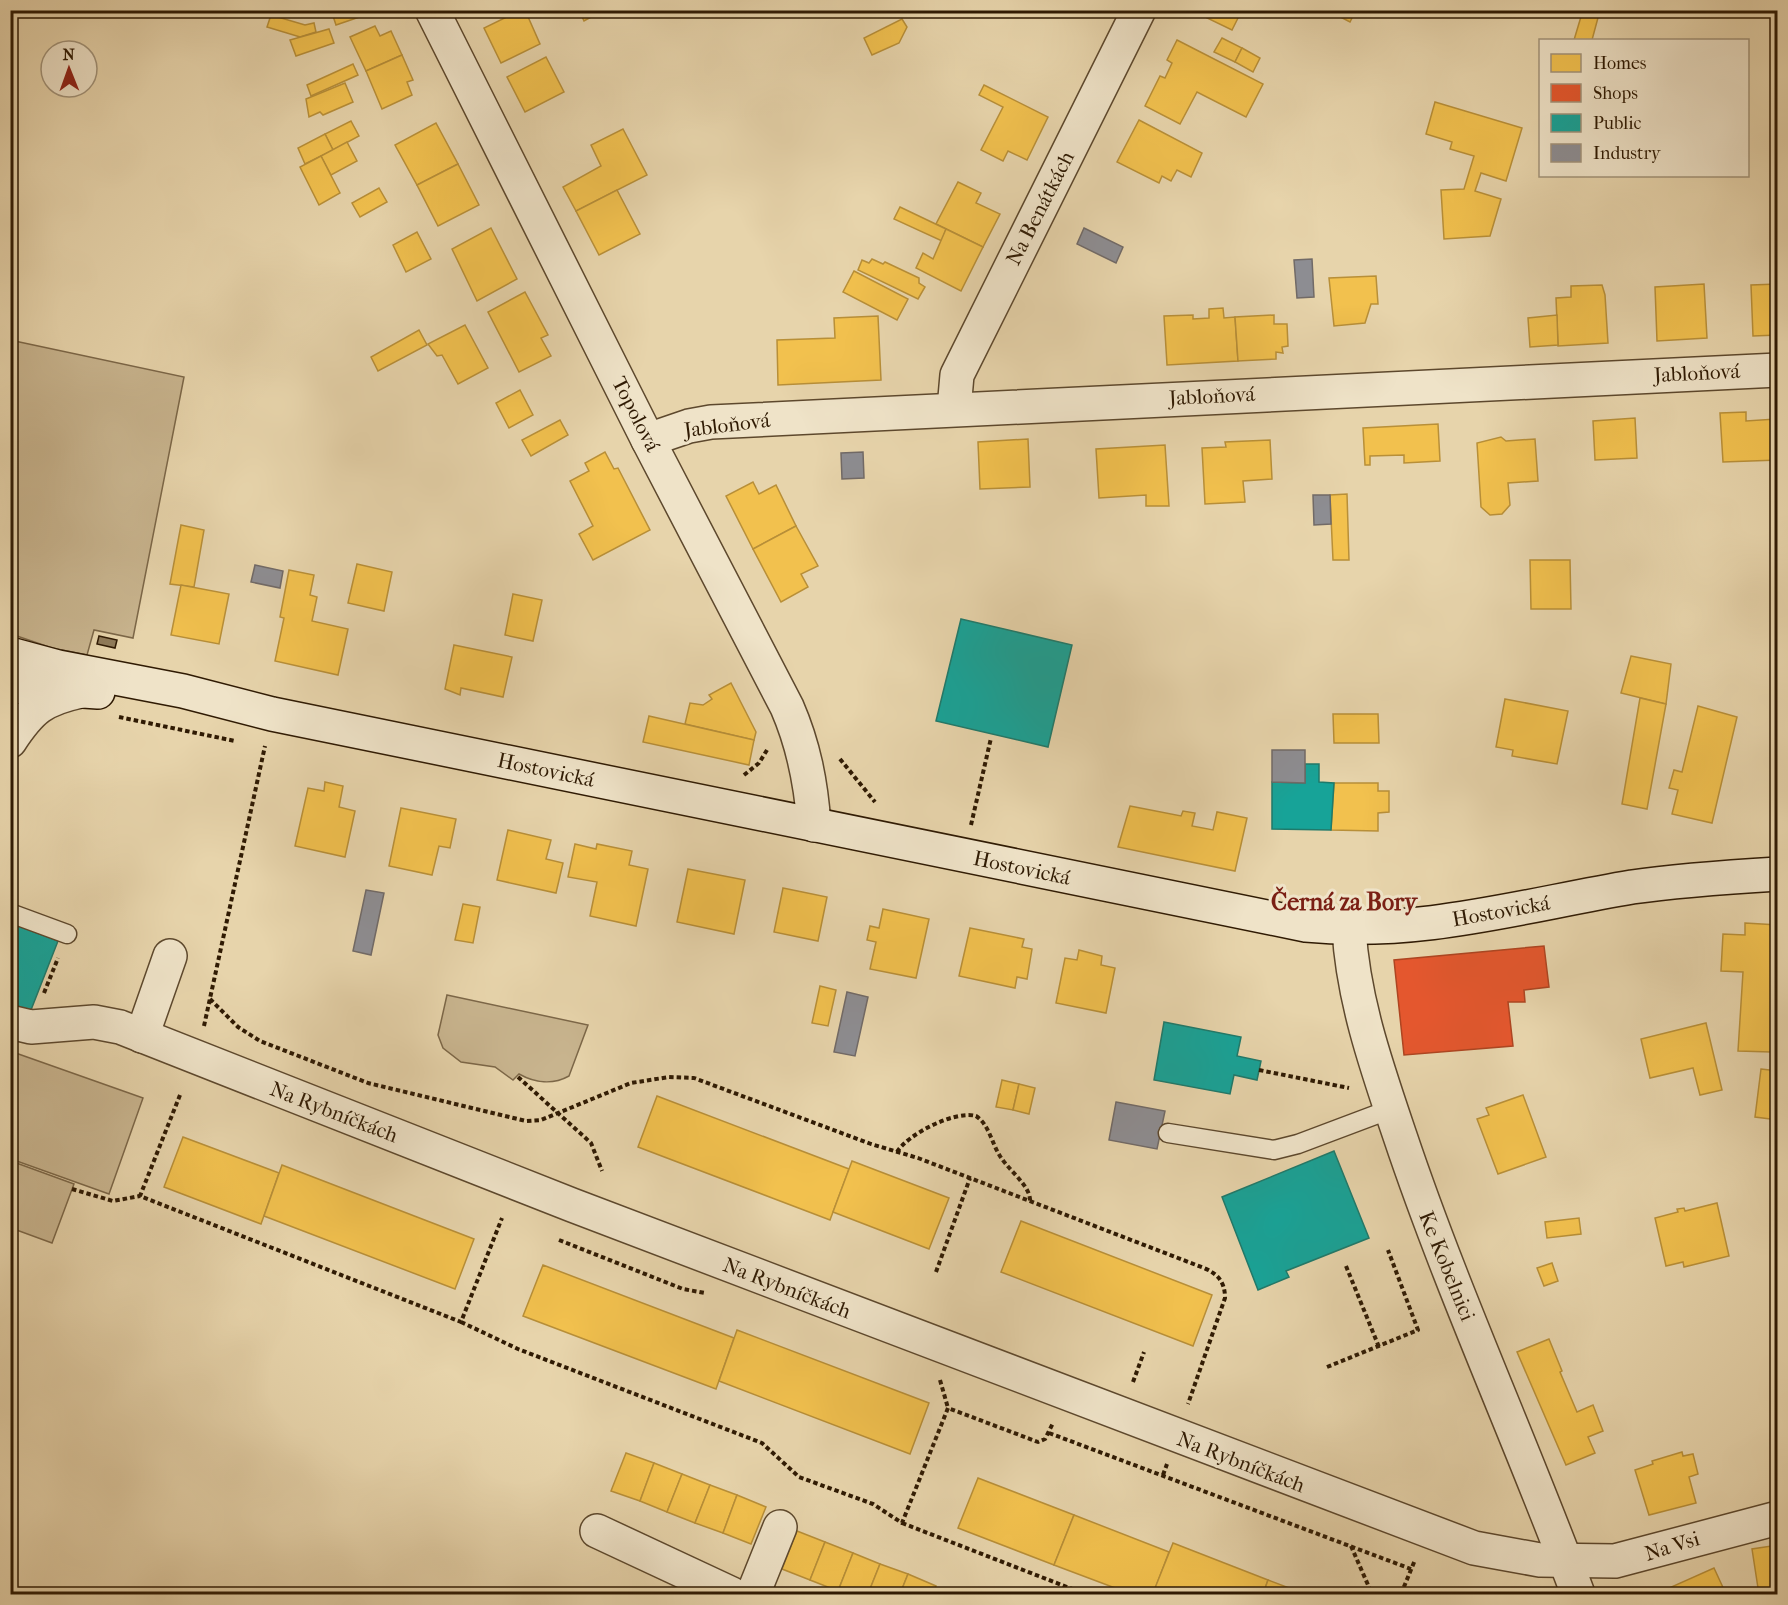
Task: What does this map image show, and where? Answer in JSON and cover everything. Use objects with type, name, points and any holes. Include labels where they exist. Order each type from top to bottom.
[{"type":"street","name":"Topolová","points":[[432,10],[648,440],[794,723],[809,771],[814,825]]},
{"type":"street","name":"Na Benátkách","points":[[954,409],[957,375],[1139,10]]},
{"type":"street","name":"Jabloňová","points":[[648,440],[689,426],[711,422],[1778,370]]},
{"type":"street","name":"Hostovická","points":[[10,654],[58,667],[183,691],[272,714],[1239,913],[1349,929],[1409,927],[1634,887],[1778,874]]},
{"type":"street","name":"Hostovická","points":[[10,686],[81,691],[272,714]]},
{"type":"street","points":[[10,741],[24,720],[48,700],[81,691]]},
{"type":"street","name":"Ke Kobelnici","points":[[1349,929],[1353,979],[1391,1109],[1425,1212],[1578,1594]]},
{"type":"street","points":[[142,1036],[170,956]]},
{"type":"street","name":"Na Rybníčkách","points":[[21,1025],[110,1023],[197,1059],[1064,1394],[1457,1543],[1518,1557],[1565,1561]]},
{"type":"street","name":"Na Vsi","points":[[1565,1561],[1593,1562],[1635,1557],[1686,1540],[1778,1518]]},
{"type":"street","points":[[753,1594],[780,1527]]},
{"type":"street","points":[[597,1531],[732,1594]]},
{"type":"lane","points":[[10,913],[67,934]]},
{"type":"lane","points":[[1168,1133],[1274,1150],[1298,1144],[1391,1109]]},
{"type":"path","points":[[197,1059],[272,714]]},
{"type":"path","points":[[971,826],[991,738]]},
{"type":"path","points":[[21,1025],[67,934]]},
{"type":"path","points":[[210,999],[238,1027],[260,1041],[368,1083],[526,1121],[533,1122],[631,1083],[669,1077],[694,1078],[970,1178],[1204,1268],[1218,1276],[1225,1289],[1226,1298],[1199,1373]]},
{"type":"path","points":[[1259,1070],[1352,1089]]},
{"type":"path","points":[[518,1077],[591,1143],[602,1171]]},
{"type":"path","points":[[140,1196],[180,1095]]},
{"type":"path","points":[[897,1152],[917,1133],[957,1115],[976,1116],[984,1124],[1000,1156],[1030,1193],[1030,1202]]},
{"type":"path","points":[[936,1272],[970,1178]]},
{"type":"path","points":[[72,1189],[112,1201],[140,1196],[461,1322],[518,1349],[762,1443],[799,1477],[873,1504],[902,1523],[1086,1594]]},
{"type":"path","points":[[461,1322],[502,1218]]},
{"type":"path","points":[[1327,1367],[1418,1330],[1388,1250]]},
{"type":"path","points":[[1346,1266],[1379,1347]]},
{"type":"path","points":[[902,1523],[948,1408],[1038,1442],[1045,1439],[1049,1433],[1064,1394]]},
{"type":"path","points":[[1049,1433],[1411,1569]]},
{"type":"path","points":[[1351,1546],[1372,1594]]},
{"type":"shaded area","points":[[10,340],[184,377],[133,638],[94,630],[87,655],[52,648],[11,634]]},
{"type":"shaded area","points":[[447,995],[588,1025],[569,1076],[557,1081],[544,1082],[519,1074],[513,1080],[495,1067],[461,1062],[443,1048],[438,1035]]},
{"type":"shaded area","points":[[10,1051],[143,1098],[109,1194],[11,1159]]},
{"type":"shaded area","points":[[11,1161],[74,1184],[52,1243],[11,1228]]},
{"type":"building: Homes","points":[[331,10],[380,10],[336,25]]},
{"type":"building: Homes","points":[[525,10],[540,44],[501,63],[484,28]]},
{"type":"building: Homes","points":[[579,10],[604,10],[584,21]]},
{"type":"building: Homes","points":[[1211,10],[1242,10],[1232,30],[1207,18]]},
{"type":"building: Homes","points":[[1327,10],[1356,10],[1350,22]]},
{"type":"building: Homes","points":[[1583,10],[1599,14],[1592,39],[1574,39]]},
{"type":"building: Homes","points":[[271,15],[305,25],[314,23],[316,32],[300,37],[267,27]]},
{"type":"building: Homes","points":[[902,19],[907,27],[899,43],[872,55],[864,38]]},
{"type":"building: Homes","points":[[375,26],[380,36],[391,31],[402,55],[366,71],[350,37]]},
{"type":"building: Homes","points":[[329,29],[334,43],[296,56],[290,40]]},
{"type":"building: Homes","points":[[1222,38],[1242,48],[1235,62],[1214,52]]},
{"type":"building: Homes","points":[[1177,40],[1263,84],[1246,117],[1197,92],[1180,124],[1145,106],[1160,76],[1165,78],[1172,63],[1167,60]]},
{"type":"building: Homes","points":[[1242,48],[1260,58],[1253,72],[1235,62]]},
{"type":"building: Homes","points":[[402,55],[413,80],[407,82],[412,95],[382,109],[366,71]]},
{"type":"building: Homes","points":[[546,57],[564,92],[525,112],[507,77]]},
{"type":"building: Homes","points":[[353,64],[358,75],[311,96],[307,85]]},
{"type":"building: Homes","points":[[345,83],[353,102],[323,115],[320,112],[309,117],[306,99]]},
{"type":"building: Homes","points":[[984,85],[1048,117],[1027,160],[1008,151],[1003,161],[981,150],[1003,107],[979,95]]},
{"type":"building: Homes","points":[[1435,102],[1522,128],[1506,181],[1481,173],[1475,191],[1501,199],[1490,236],[1444,239],[1441,190],[1464,189],[1474,156],[1450,149],[1452,142],[1426,134]]},
{"type":"building: Homes","points":[[1139,120],[1202,153],[1191,177],[1177,170],[1171,181],[1162,176],[1159,183],[1117,162]]},
{"type":"building: Homes","points":[[351,121],[359,136],[333,150],[325,134]]},
{"type":"building: Homes","points":[[436,123],[458,164],[417,185],[395,145]]},
{"type":"building: Homes","points":[[623,129],[647,175],[576,211],[563,187],[601,166],[591,145]]},
{"type":"building: Homes","points":[[325,134],[333,150],[305,164],[298,148]]},
{"type":"building: Homes","points":[[347,142],[357,161],[331,175],[321,156]]},
{"type":"building: Homes","points":[[321,156],[340,193],[319,205],[300,167]]},
{"type":"building: Homes","points":[[458,164],[479,205],[438,226],[417,185]]},
{"type":"building: Homes","points":[[958,182],[981,193],[976,203],[1000,214],[983,247],[936,224]]},
{"type":"building: Homes","points":[[379,188],[387,202],[360,217],[352,203]]},
{"type":"building: Homes","points":[[617,190],[640,234],[599,255],[576,211]]},
{"type":"building: Homes","points":[[900,207],[946,229],[942,241],[894,219]]},
{"type":"building: Homes","points":[[491,228],[517,279],[477,301],[452,249]]},
{"type":"building: Homes","points":[[946,229],[983,247],[961,291],[916,268],[923,253],[933,259]]},
{"type":"building: Homes","points":[[417,232],[431,259],[406,272],[393,245]]},
{"type":"building: Homes","points":[[872,259],[883,264],[885,262],[919,278],[919,283],[925,287],[918,299],[858,270],[862,260],[869,263]]},
{"type":"building: Homes","points":[[854,271],[908,299],[897,320],[843,292]]},
{"type":"building: Homes","points":[[1376,276],[1378,304],[1371,304],[1365,323],[1334,326],[1329,278]]},
{"type":"building: Homes","points":[[1704,284],[1707,338],[1657,341],[1655,287]]},
{"type":"building: Homes","points":[[1778,284],[1778,335],[1753,336],[1751,285]]},
{"type":"building: Homes","points":[[1602,285],[1605,295],[1608,343],[1558,346],[1556,298],[1571,297],[1571,286]]},
{"type":"building: Homes","points":[[525,292],[548,335],[541,338],[551,356],[519,372],[488,312]]},
{"type":"building: Homes","points":[[1223,308],[1224,318],[1235,317],[1238,361],[1167,365],[1164,316],[1193,315],[1193,319],[1209,318],[1209,309]]},
{"type":"building: Homes","points":[[1274,315],[1274,324],[1287,324],[1288,346],[1282,347],[1283,353],[1276,352],[1276,359],[1238,361],[1235,317]]},
{"type":"building: Homes","points":[[1557,315],[1558,345],[1530,347],[1528,318]]},
{"type":"building: Homes","points":[[878,316],[881,380],[778,385],[777,340],[835,338],[834,318]]},
{"type":"building: Homes","points":[[465,325],[488,368],[458,384],[442,355],[437,356],[428,344]]},
{"type":"building: Homes","points":[[419,330],[427,345],[378,371],[371,357]]},
{"type":"building: Homes","points":[[520,390],[533,415],[509,428],[496,403]]},
{"type":"building: Homes","points":[[1746,412],[1746,421],[1776,419],[1778,460],[1723,462],[1720,413]]},
{"type":"building: Homes","points":[[1635,418],[1637,458],[1595,460],[1593,421]]},
{"type":"building: Homes","points":[[560,420],[568,435],[531,456],[522,440]]},
{"type":"building: Homes","points":[[1438,424],[1440,461],[1404,463],[1404,455],[1370,456],[1370,465],[1365,465],[1363,428]]},
{"type":"building: Homes","points":[[1501,437],[1506,441],[1535,439],[1538,481],[1508,483],[1510,505],[1502,514],[1490,515],[1481,507],[1477,443]]},
{"type":"building: Homes","points":[[1028,439],[1030,487],[980,489],[978,442]]},
{"type":"building: Homes","points":[[1270,440],[1272,479],[1243,481],[1245,502],[1205,504],[1202,448],[1226,447],[1225,442]]},
{"type":"building: Homes","points":[[1165,445],[1169,506],[1146,506],[1146,495],[1099,498],[1096,449]]},
{"type":"building: Homes","points":[[605,452],[614,469],[618,468],[650,530],[593,560],[579,534],[593,526],[570,481],[589,471],[585,463]]},
{"type":"building: Homes","points":[[753,482],[759,494],[776,485],[796,526],[753,549],[726,496]]},
{"type":"building: Homes","points":[[1347,494],[1349,560],[1333,560],[1330,495]]},
{"type":"building: Homes","points":[[181,525],[204,530],[194,587],[170,584]]},
{"type":"building: Homes","points":[[796,526],[818,566],[801,574],[808,587],[781,602],[753,549]]},
{"type":"building: Homes","points":[[1530,560],[1570,560],[1571,609],[1531,609]]},
{"type":"building: Homes","points":[[357,564],[392,572],[384,611],[348,603]]},
{"type":"building: Homes","points":[[289,570],[314,575],[310,595],[317,597],[312,621],[348,629],[338,675],[275,661],[284,618],[280,617]]},
{"type":"building: Homes","points":[[181,585],[229,594],[219,644],[171,635]]},
{"type":"building: Homes","points":[[513,594],[542,600],[533,641],[505,635]]},
{"type":"building: Homes","points":[[454,645],[512,657],[503,697],[461,688],[460,695],[445,689]]},
{"type":"building: Homes","points":[[1631,656],[1671,664],[1666,704],[1621,693]]},
{"type":"building: Homes","points":[[731,683],[756,732],[754,740],[685,724],[690,703],[703,705],[712,699],[709,695]]},
{"type":"building: Homes","points":[[1640,698],[1666,704],[1647,809],[1622,804]]},
{"type":"building: Homes","points":[[1505,699],[1568,711],[1557,764],[1512,756],[1513,750],[1496,747]]},
{"type":"building: Homes","points":[[1698,706],[1737,717],[1712,823],[1672,814],[1678,790],[1669,788],[1674,770],[1682,772]]},
{"type":"building: Homes","points":[[1333,714],[1378,714],[1379,743],[1334,743]]},
{"type":"building: Homes","points":[[649,716],[754,740],[749,765],[643,742]]},
{"type":"building: Homes","points":[[325,782],[343,786],[339,807],[355,811],[345,857],[295,846],[308,788],[324,791]]},
{"type":"building: Homes","points":[[1334,783],[1378,783],[1378,791],[1389,791],[1389,812],[1378,813],[1378,831],[1331,830]]},
{"type":"building: Homes","points":[[1130,806],[1181,816],[1183,811],[1195,813],[1192,826],[1213,830],[1217,812],[1247,818],[1235,871],[1118,847]]},
{"type":"building: Homes","points":[[401,808],[456,819],[450,848],[439,846],[432,875],[389,866]]},
{"type":"building: Homes","points":[[508,830],[551,840],[546,859],[563,863],[556,893],[497,880]]},
{"type":"building: Homes","points":[[575,844],[596,849],[597,844],[632,851],[629,865],[648,869],[636,926],[590,916],[597,882],[568,877]]},
{"type":"building: Homes","points":[[688,869],[745,880],[734,934],[677,922]]},
{"type":"building: Homes","points":[[783,888],[827,897],[818,941],[774,932]]},
{"type":"building: Homes","points":[[463,904],[480,907],[473,943],[455,940]]},
{"type":"building: Homes","points":[[883,909],[929,919],[916,978],[870,969],[876,942],[867,940],[870,926],[879,928]]},
{"type":"building: Homes","points":[[1745,923],[1778,925],[1771,1052],[1738,1051],[1743,972],[1721,971],[1723,934],[1745,935]]},
{"type":"building: Homes","points":[[970,928],[1024,939],[1022,947],[1032,949],[1027,979],[1017,977],[1015,988],[959,976]]},
{"type":"building: Homes","points":[[1079,950],[1102,956],[1101,965],[1115,968],[1106,1013],[1056,1003],[1065,958],[1077,960]]},
{"type":"building: Homes","points":[[820,986],[836,990],[828,1026],[812,1023]]},
{"type":"building: Homes","points":[[1706,1023],[1722,1090],[1700,1095],[1693,1068],[1650,1078],[1641,1039]]},
{"type":"building: Homes","points":[[1761,1069],[1778,1071],[1778,1120],[1755,1117]]},
{"type":"building: Homes","points":[[1002,1080],[1019,1084],[1013,1110],[996,1107]]},
{"type":"building: Homes","points":[[1019,1084],[1035,1088],[1029,1114],[1013,1110]]},
{"type":"building: Homes","points":[[1523,1095],[1546,1157],[1498,1174],[1477,1119],[1489,1115],[1486,1108]]},
{"type":"building: Homes","points":[[657,1096],[849,1169],[830,1220],[638,1147]]},
{"type":"building: Homes","points":[[183,1137],[279,1173],[261,1224],[164,1187]]},
{"type":"building: Homes","points":[[852,1161],[949,1198],[929,1249],[833,1212]]},
{"type":"building: Homes","points":[[282,1165],[474,1239],[455,1289],[264,1216]]},
{"type":"building: Homes","points":[[1717,1203],[1729,1256],[1684,1267],[1683,1262],[1666,1266],[1655,1218],[1678,1212],[1677,1209],[1684,1208],[1685,1211]]},
{"type":"building: Homes","points":[[1579,1218],[1581,1234],[1547,1238],[1545,1222]]},
{"type":"building: Homes","points":[[1021,1221],[1212,1295],[1193,1346],[1001,1272]]},
{"type":"building: Homes","points":[[1552,1263],[1558,1281],[1544,1286],[1537,1268]]},
{"type":"building: Homes","points":[[543,1265],[734,1338],[716,1389],[523,1316]]},
{"type":"building: Homes","points":[[737,1330],[929,1403],[910,1454],[719,1381]]},
{"type":"building: Homes","points":[[1549,1339],[1577,1412],[1593,1405],[1603,1431],[1588,1437],[1595,1453],[1566,1465],[1517,1352]]},
{"type":"building: Homes","points":[[1682,1452],[1683,1456],[1693,1454],[1698,1474],[1689,1477],[1696,1503],[1649,1515],[1635,1470],[1653,1464],[1652,1461]]},
{"type":"building: Homes","points":[[626,1453],[654,1463],[640,1501],[611,1491]]},
{"type":"building: Homes","points":[[654,1463],[682,1474],[667,1512],[640,1501]]},
{"type":"building: Homes","points":[[682,1474],[710,1485],[695,1523],[667,1512]]},
{"type":"building: Homes","points":[[978,1478],[1074,1515],[1054,1565],[958,1528]]},
{"type":"building: Homes","points":[[710,1485],[737,1495],[723,1533],[695,1523]]},
{"type":"building: Homes","points":[[737,1495],[766,1507],[751,1544],[723,1533]]},
{"type":"building: Homes","points":[[1074,1515],[1169,1552],[1153,1594],[1131,1594],[1054,1565]]},
{"type":"building: Homes","points":[[797,1531],[825,1542],[810,1580],[782,1569]]},
{"type":"building: Homes","points":[[825,1542],[853,1553],[838,1591],[810,1580]]},
{"type":"building: Homes","points":[[1173,1543],[1268,1580],[1263,1594],[1153,1593]]},
{"type":"building: Homes","points":[[1778,1545],[1778,1594],[1745,1594],[1744,1590],[1758,1588],[1752,1549]]},
{"type":"building: Homes","points":[[853,1553],[880,1564],[868,1594],[847,1594],[838,1591]]},
{"type":"building: Homes","points":[[880,1564],[908,1574],[900,1594],[868,1594]]},
{"type":"building: Homes","points":[[1714,1568],[1726,1594],[1672,1594],[1669,1588]]},
{"type":"building: Homes","points":[[908,1574],[936,1586],[933,1594],[900,1594]]},
{"type":"building: Homes","points":[[1268,1580],[1305,1594],[1263,1594]]},
{"type":"building: Shops","points":[[1544,946],[1549,987],[1524,990],[1525,1002],[1508,1002],[1513,1046],[1404,1055],[1394,960]]},
{"type":"building: Public","points":[[961,619],[1072,645],[1048,747],[936,721]]},
{"type":"building: Public","points":[[1305,764],[1319,764],[1319,782],[1334,783],[1331,830],[1272,829],[1272,782],[1305,783]]},
{"type":"building: Public","points":[[11,923],[58,941],[29,1015],[10,1008]]},
{"type":"building: Public","points":[[1164,1022],[1241,1037],[1237,1056],[1261,1061],[1257,1080],[1234,1075],[1230,1094],[1154,1080]]},
{"type":"building: Public","points":[[1334,1151],[1369,1238],[1286,1271],[1289,1277],[1258,1290],[1222,1197]]},
{"type":"building: Industry","points":[[1084,228],[1123,247],[1116,263],[1077,244]]},
{"type":"building: Industry","points":[[1312,259],[1314,297],[1297,298],[1294,260]]},
{"type":"building: Industry","points":[[863,452],[864,478],[842,479],[841,453]]},
{"type":"building: Industry","points":[[1313,495],[1330,495],[1331,524],[1314,525]]},
{"type":"building: Industry","points":[[255,565],[283,571],[280,588],[251,582]]},
{"type":"building: Industry","points":[[1272,750],[1305,750],[1305,783],[1272,782]]},
{"type":"building: Industry","points":[[366,890],[384,893],[371,955],[353,951]]},
{"type":"building: Industry","points":[[847,992],[868,997],[855,1056],[834,1052]]},
{"type":"building: Industry","points":[[1116,1102],[1165,1111],[1157,1149],[1109,1140]]},
{"type":"building: Other","points":[[99,636],[117,640],[115,648],[97,644]]},
{"type":"district","name":"Černá za Bory","points":[[1344,902]]}]
